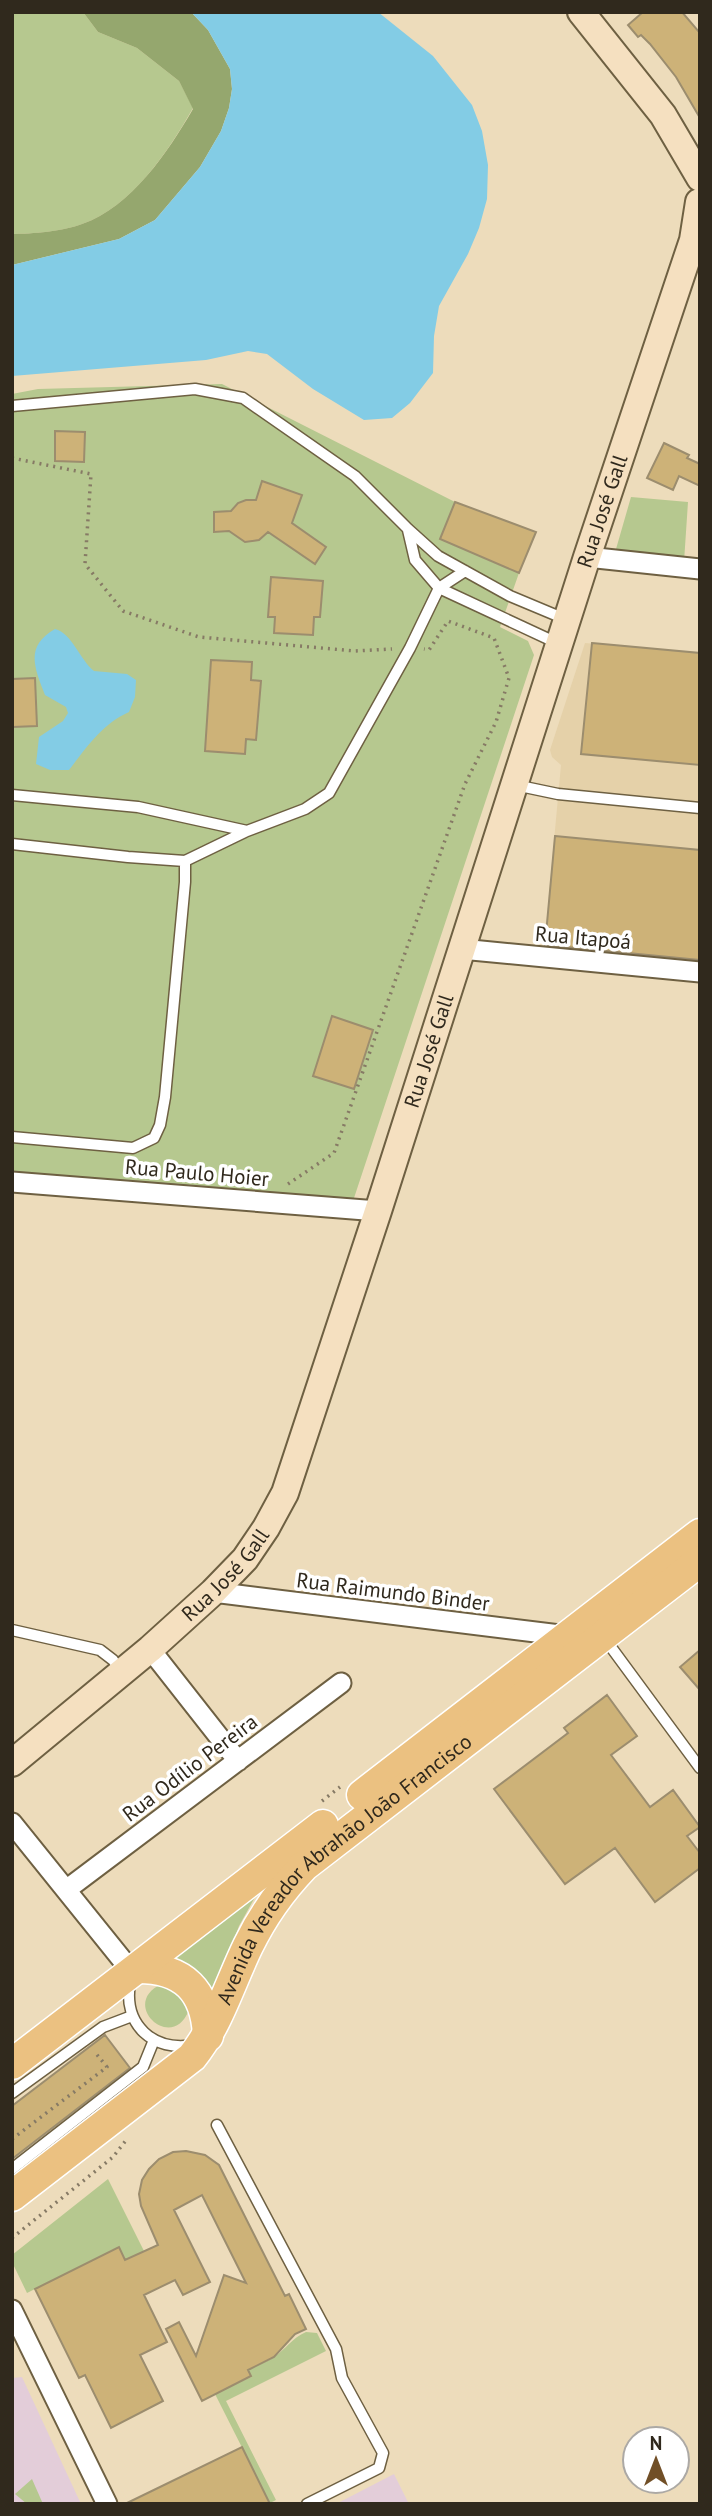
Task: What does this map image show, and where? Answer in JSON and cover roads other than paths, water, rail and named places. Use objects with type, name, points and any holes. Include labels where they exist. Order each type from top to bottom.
[{"type":"main road","points":[[581,12],[663,115],[700,178]]},
{"type":"main road","points":[[676,134],[700,156]]},
{"type":"main road","name":"Rua José Gall","points":[[12,1763],[150,1649],[213,1592],[245,1559],[285,1493],[587,557],[696,237],[700,190]]},
{"type":"main road","name":"Avenida Vereador Abrahão João Francisco","points":[[12,2064],[700,1534]]},
{"type":"main road","name":"Avenida Vereador Abrahão João Francisco","points":[[12,2196],[178,2070],[206,2039],[259,1925],[280,1892],[304,1866],[700,1561]]},
{"type":"main road","points":[[135,1970],[164,1970],[190,1985],[202,2003],[207,2018],[206,2039]]},
{"type":"street","points":[[587,557],[700,569]]},
{"type":"street","name":"Rua Itapoá","points":[[461,949],[700,972]]},
{"type":"street","name":"Rua Paulo Hoier","points":[[12,1182],[378,1211]]},
{"type":"street","name":"Rua Raimundo Binder","points":[[213,1592],[568,1636]]},
{"type":"street","points":[[150,1649],[238,1761]]},
{"type":"street","name":"Rua Odílio Pereira","points":[[66,1890],[341,1683]]},
{"type":"street","points":[[12,1823],[135,1970]]},
{"type":"street","points":[[12,2310],[107,2504]]},
{"type":"lane","points":[[12,406],[195,389],[243,398],[355,476],[408,530],[438,555],[510,596],[564,632]]},
{"type":"lane","points":[[408,530],[415,560],[439,588],[564,632]]},
{"type":"lane","points":[[12,844],[185,861],[247,831],[305,809],[330,793],[410,648],[439,588],[465,571]]},
{"type":"lane","points":[[515,785],[558,794],[700,808]]},
{"type":"lane","points":[[12,795],[138,807],[247,831]]},
{"type":"lane","points":[[12,1137],[132,1148],[154,1138],[160,1125],[164,1097],[185,861]]},
{"type":"lane","points":[[12,1630],[100,1650],[113,1660],[122,1672]]},
{"type":"lane","points":[[602,1636],[700,1768]]},
{"type":"lane","points":[[135,1970],[128,1996],[132,2016],[145,2034],[154,2040],[178,2047],[206,2039]]},
{"type":"lane","points":[[12,2093],[103,2027],[132,2016]]},
{"type":"lane","points":[[12,2169],[143,2067],[154,2040]]},
{"type":"lane","points":[[217,2125],[336,2349],[342,2378],[383,2453],[379,2468],[307,2504]]},
{"type":"water","points":[[191,12],[378,12],[433,56],[472,105],[482,131],[488,165],[487,199],[468,254],[439,306],[434,336],[433,373],[410,403],[392,418],[364,420],[313,389],[267,354],[248,351],[206,360],[12,376],[12,265],[119,239],[155,220],[200,167],[221,131],[232,89],[230,69],[208,30]]},
{"type":"water","points":[[55,629],[71,641],[94,671],[127,674],[136,680],[135,697],[129,712],[103,730],[69,770],[50,770],[36,764],[39,737],[63,721],[68,713],[66,707],[45,695],[35,666],[39,643]]}]
